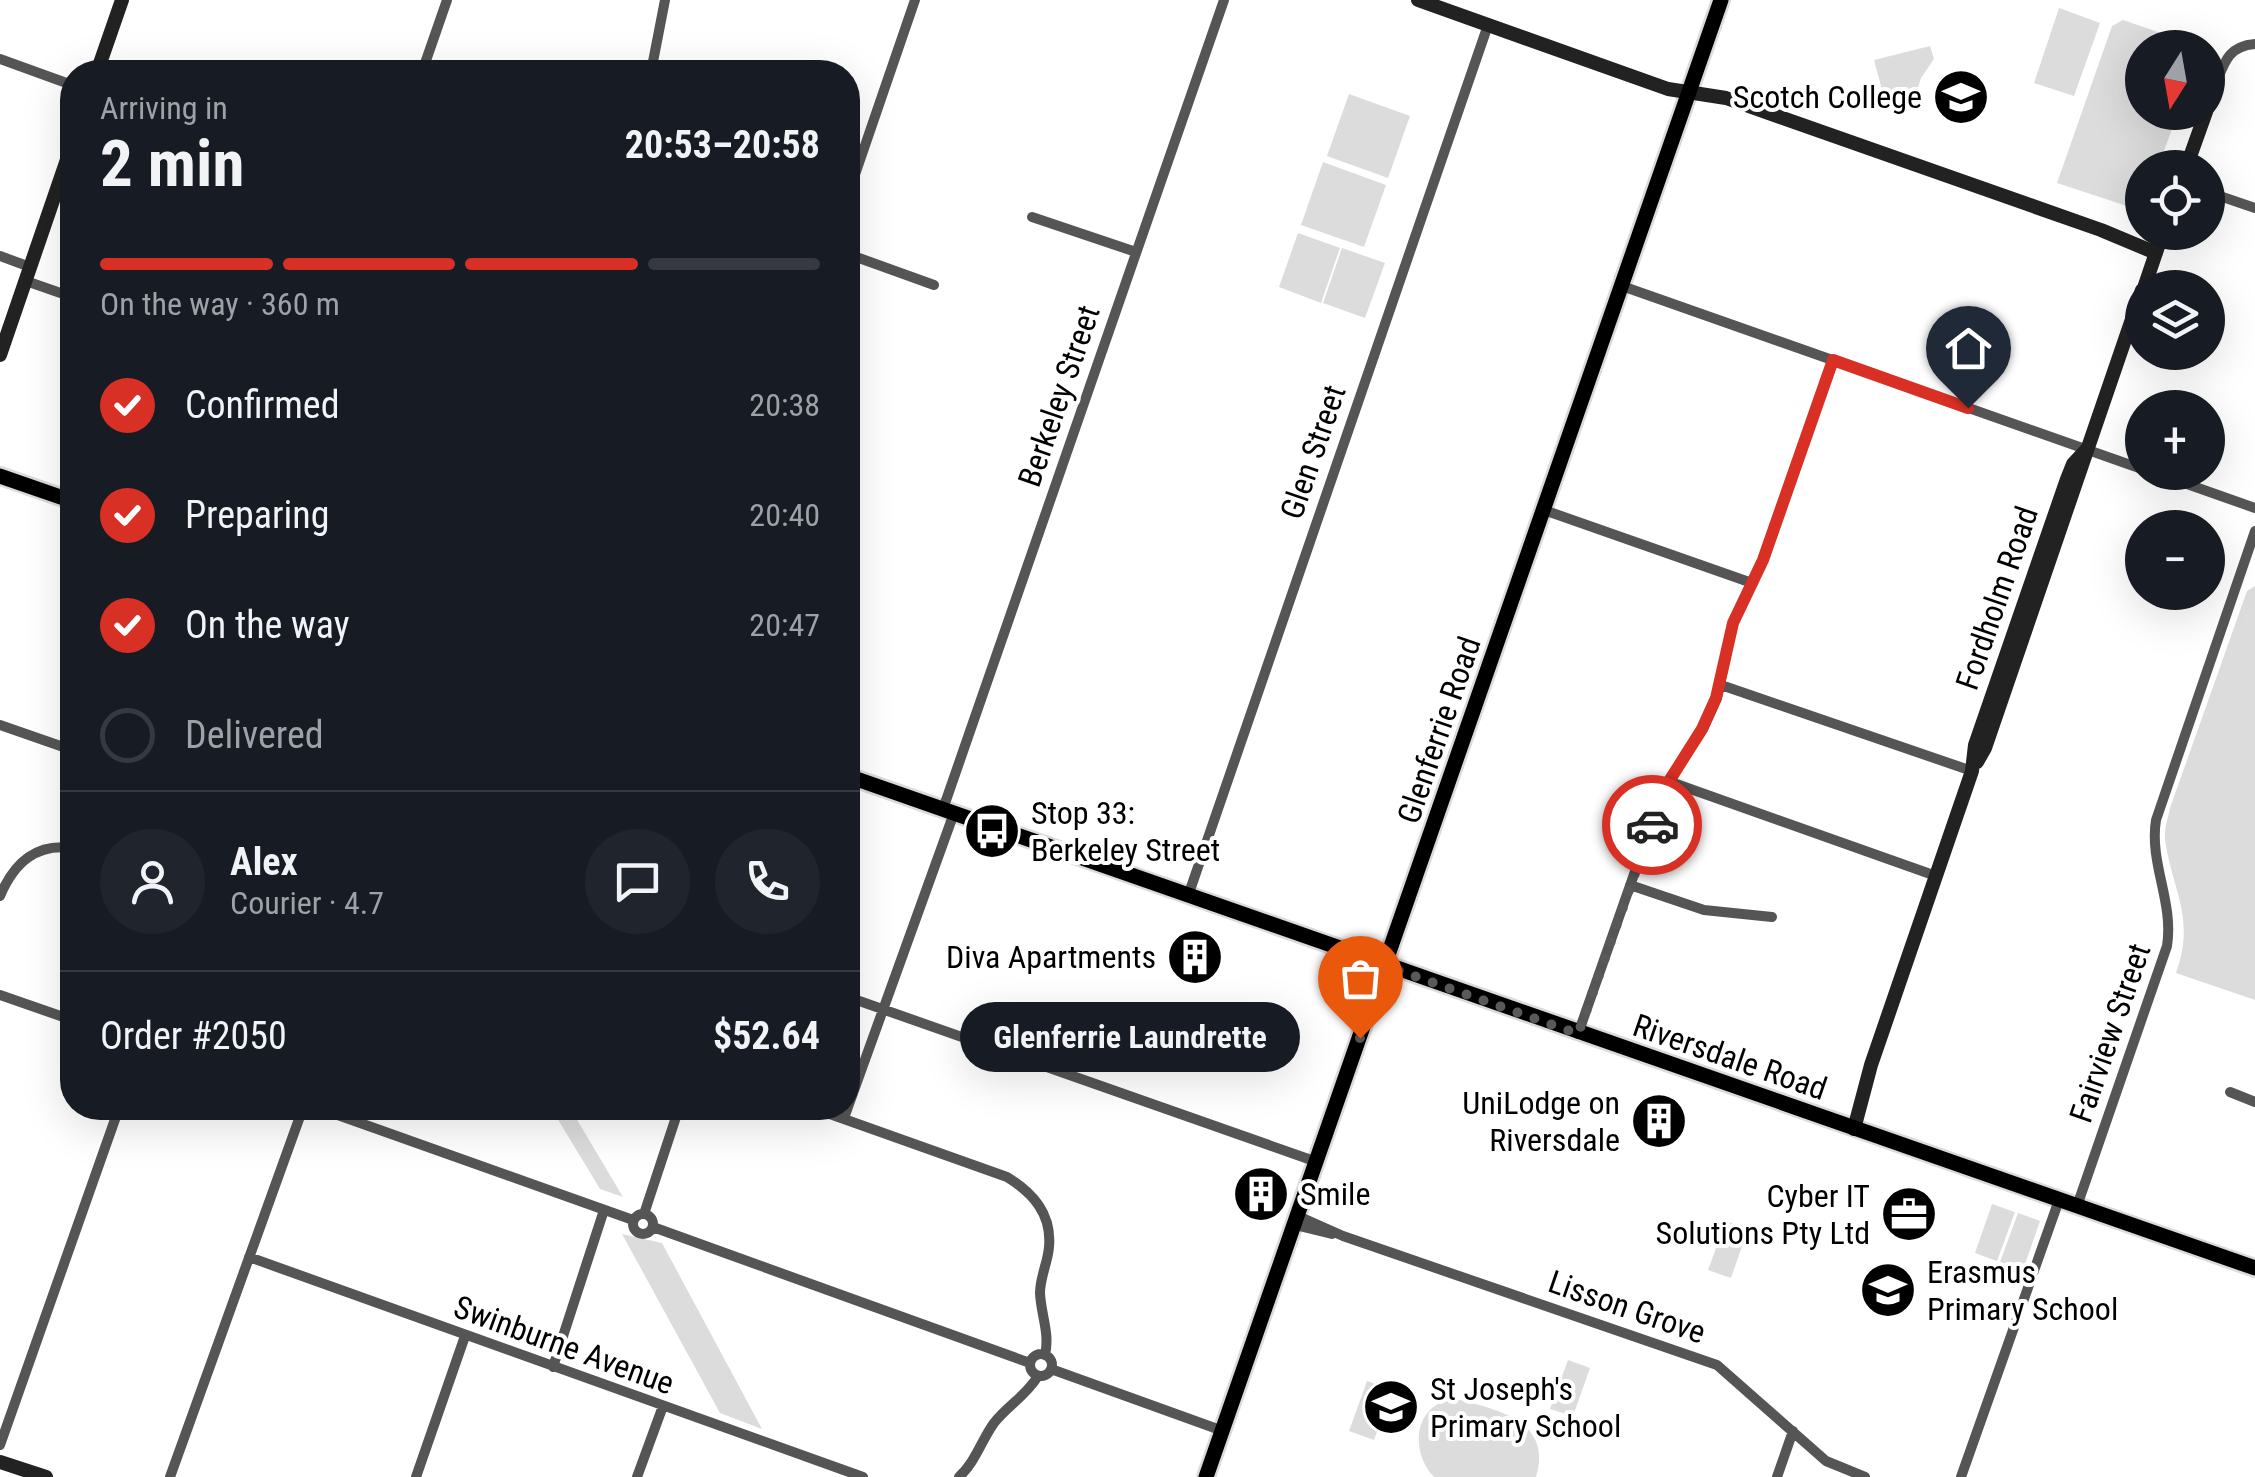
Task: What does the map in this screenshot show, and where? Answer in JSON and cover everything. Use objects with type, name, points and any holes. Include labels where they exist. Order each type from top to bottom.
[{"type":"main road","name":"Glenferrie Road","points":[[1206,1477],[1721,0]]},
{"type":"main road","points":[[0,476],[60,498]]},
{"type":"main road","name":"Riversdale Road","points":[[860,780],[2255,1268]]},
{"type":"street","points":[[102,60],[122,0]]},
{"type":"street","points":[[426,60],[448,0]]},
{"type":"street","points":[[652,60],[665,0]]},
{"type":"street","points":[[860,160],[915,0]]},
{"type":"street","name":"Berkeley Street","points":[[860,1074],[1224,0]]},
{"type":"street","points":[[1418,0],[1668,90],[1726,98],[2101,230],[2125,233]]},
{"type":"street","name":"Glen Street","points":[[1188,896],[1488,26]]},
{"type":"street","points":[[2225,60],[2232,51],[2255,44]]},
{"type":"street","points":[[0,59],[60,81]]},
{"type":"street","points":[[0,356],[60,180]]},
{"type":"street","points":[[2225,198],[2255,208]]},
{"type":"street","points":[[1032,216],[1136,252]]},
{"type":"street","points":[[0,256],[60,291]]},
{"type":"street","points":[[860,258],[934,284]]},
{"type":"street","points":[[1622,286],[2125,463]]},
{"type":"street","name":"Fordholm Road","points":[[1848,1127],[2084,468],[2125,341]]},
{"type":"street","points":[[1578,1034],[1668,781],[1702,729],[1721,685],[1729,635],[1752,583],[1833,360]]},
{"type":"street","points":[[2204,490],[2255,508]]},
{"type":"street","points":[[1544,510],[1752,583]]},
{"type":"street","name":"Fairview Street","points":[[2077,1206],[2167,946],[2168,909],[2155,850],[2156,820],[2255,531]]},
{"type":"street","points":[[1721,685],[1972,772]]},
{"type":"street","points":[[0,725],[60,746]]},
{"type":"street","points":[[1668,781],[1936,876]]},
{"type":"street","points":[[0,896],[13,872],[31,854],[60,847]]},
{"type":"street","points":[[1630,885],[1704,910],[1772,917]]},
{"type":"street","points":[[0,995],[60,1016]]},
{"type":"street","points":[[860,1002],[1317,1162]]},
{"type":"street","points":[[2230,1092],[2255,1102]]},
{"type":"street","points":[[0,1445],[114,1120]]},
{"type":"street","points":[[170,1477],[299,1120]]},
{"type":"street","points":[[352,1120],[604,1210],[652,1220],[653,1227]]},
{"type":"street","points":[[653,1227],[646,1234],[639,1234],[632,1227],[674,1120]]},
{"type":"street","points":[[849,1120],[1007,1178],[1034,1197],[1048,1224],[1049,1247],[1040,1289],[1048,1341],[1045,1355]]},
{"type":"street","points":[[1960,1477],[2059,1200]]},
{"type":"street","points":[[553,1367],[604,1210]]},
{"type":"street","name":"Lisson Grove","points":[[1296,1220],[1717,1365],[1830,1464],[1865,1477]]},
{"type":"street","points":[[653,1227],[1030,1363]]},
{"type":"street","name":"Swinburne Avenue","points":[[249,1258],[863,1477]]},
{"type":"street","points":[[416,1477],[465,1336]]},
{"type":"street","points":[[1045,1355],[1051,1369],[1038,1376],[1030,1363],[1034,1357],[1045,1355]]},
{"type":"street","points":[[1051,1369],[1223,1430]]},
{"type":"street","points":[[960,1477],[994,1423],[1030,1390],[1038,1376]]},
{"type":"street","points":[[638,1477],[662,1406]]},
{"type":"street","points":[[1777,1477],[1793,1431]]},
{"type":"street","points":[[0,1462],[46,1477]]},
{"type":"shaded area","points":[[2059,8],[2100,23],[2074,96],[2034,83]]},
{"type":"shaded area","points":[[2123,20],[2152,30],[2125,30],[2125,130],[2172,130],[2164,150],[2125,150],[2125,205],[2057,183],[2112,26]]},
{"type":"shaded area","points":[[1930,46],[1934,59],[1921,78],[1912,107],[1887,108],[1874,60]]},
{"type":"shaded area","points":[[1349,94],[1410,116],[1388,178],[1327,156]]},
{"type":"shaded area","points":[[1323,162],[1386,185],[1364,247],[1301,225]]},
{"type":"shaded area","points":[[1298,233],[1340,248],[1321,303],[1279,287]]},
{"type":"shaded area","points":[[1342,248],[1385,263],[1365,318],[1323,303]]},
{"type":"shaded area","points":[[2255,586],[2255,1000],[2176,973],[2182,953],[2183,920],[2165,835],[2170,808],[2247,591]]},
{"type":"shaded area","points":[[558,1120],[577,1120],[623,1197],[600,1189]]},
{"type":"shaded area","points":[[1992,1204],[2015,1212],[1997,1261],[1975,1253]]},
{"type":"shaded area","points":[[2018,1213],[2040,1221],[2023,1270],[2000,1262]]},
{"type":"shaded area","points":[[1726,1221],[1748,1229],[1731,1278],[1708,1270]]},
{"type":"shaded area","points":[[622,1234],[662,1243],[762,1429],[720,1413]]},
{"type":"shaded area","points":[[1568,1360],[1590,1368],[1573,1416],[1550,1409]]},
{"type":"shaded area","points":[[1367,1381],[1392,1390],[1374,1440],[1349,1431]]},
{"type":"shaded area","points":[[1455,1399],[1504,1413],[1529,1430],[1539,1458],[1536,1477],[1434,1477],[1421,1454],[1420,1430],[1431,1409]]},
{"type":"tram line","points":[[1209,1477],[1724,0]]},
{"type":"tram line","points":[[0,473],[60,494]]},
{"type":"tram line","points":[[860,777],[2255,1265]]},
{"type":"way so far","points":[[1360,1038],[1386,966],[1578,1034],[1652,825]]},
{"type":"place","name":"Scotch College","points":[[1961,97]]},
{"type":"place","name":"Stop 33: Berkeley Street","points":[[992,831]]},
{"type":"place","name":"Diva Apartments","points":[[1195,957]]},
{"type":"place","name":"Glenferrie Laundrette","points":[[1360,1038]]},
{"type":"place","name":"UniLodge on Riversdale","points":[[1659,1121]]},
{"type":"place","name":"Smile","points":[[1261,1194]]},
{"type":"place","name":"Cyber IT Solutions Pty Ltd","points":[[1909,1214]]},
{"type":"place","name":"Erasmus Primary School","points":[[1888,1290]]},
{"type":"place","name":"St Joseph's Primary School","points":[[1391,1407]]},
{"type":"route","points":[[1652,825],[1666,786],[1702,729],[1716,698],[1733,623],[1763,560],[1833,360],[1968,408]]}]
